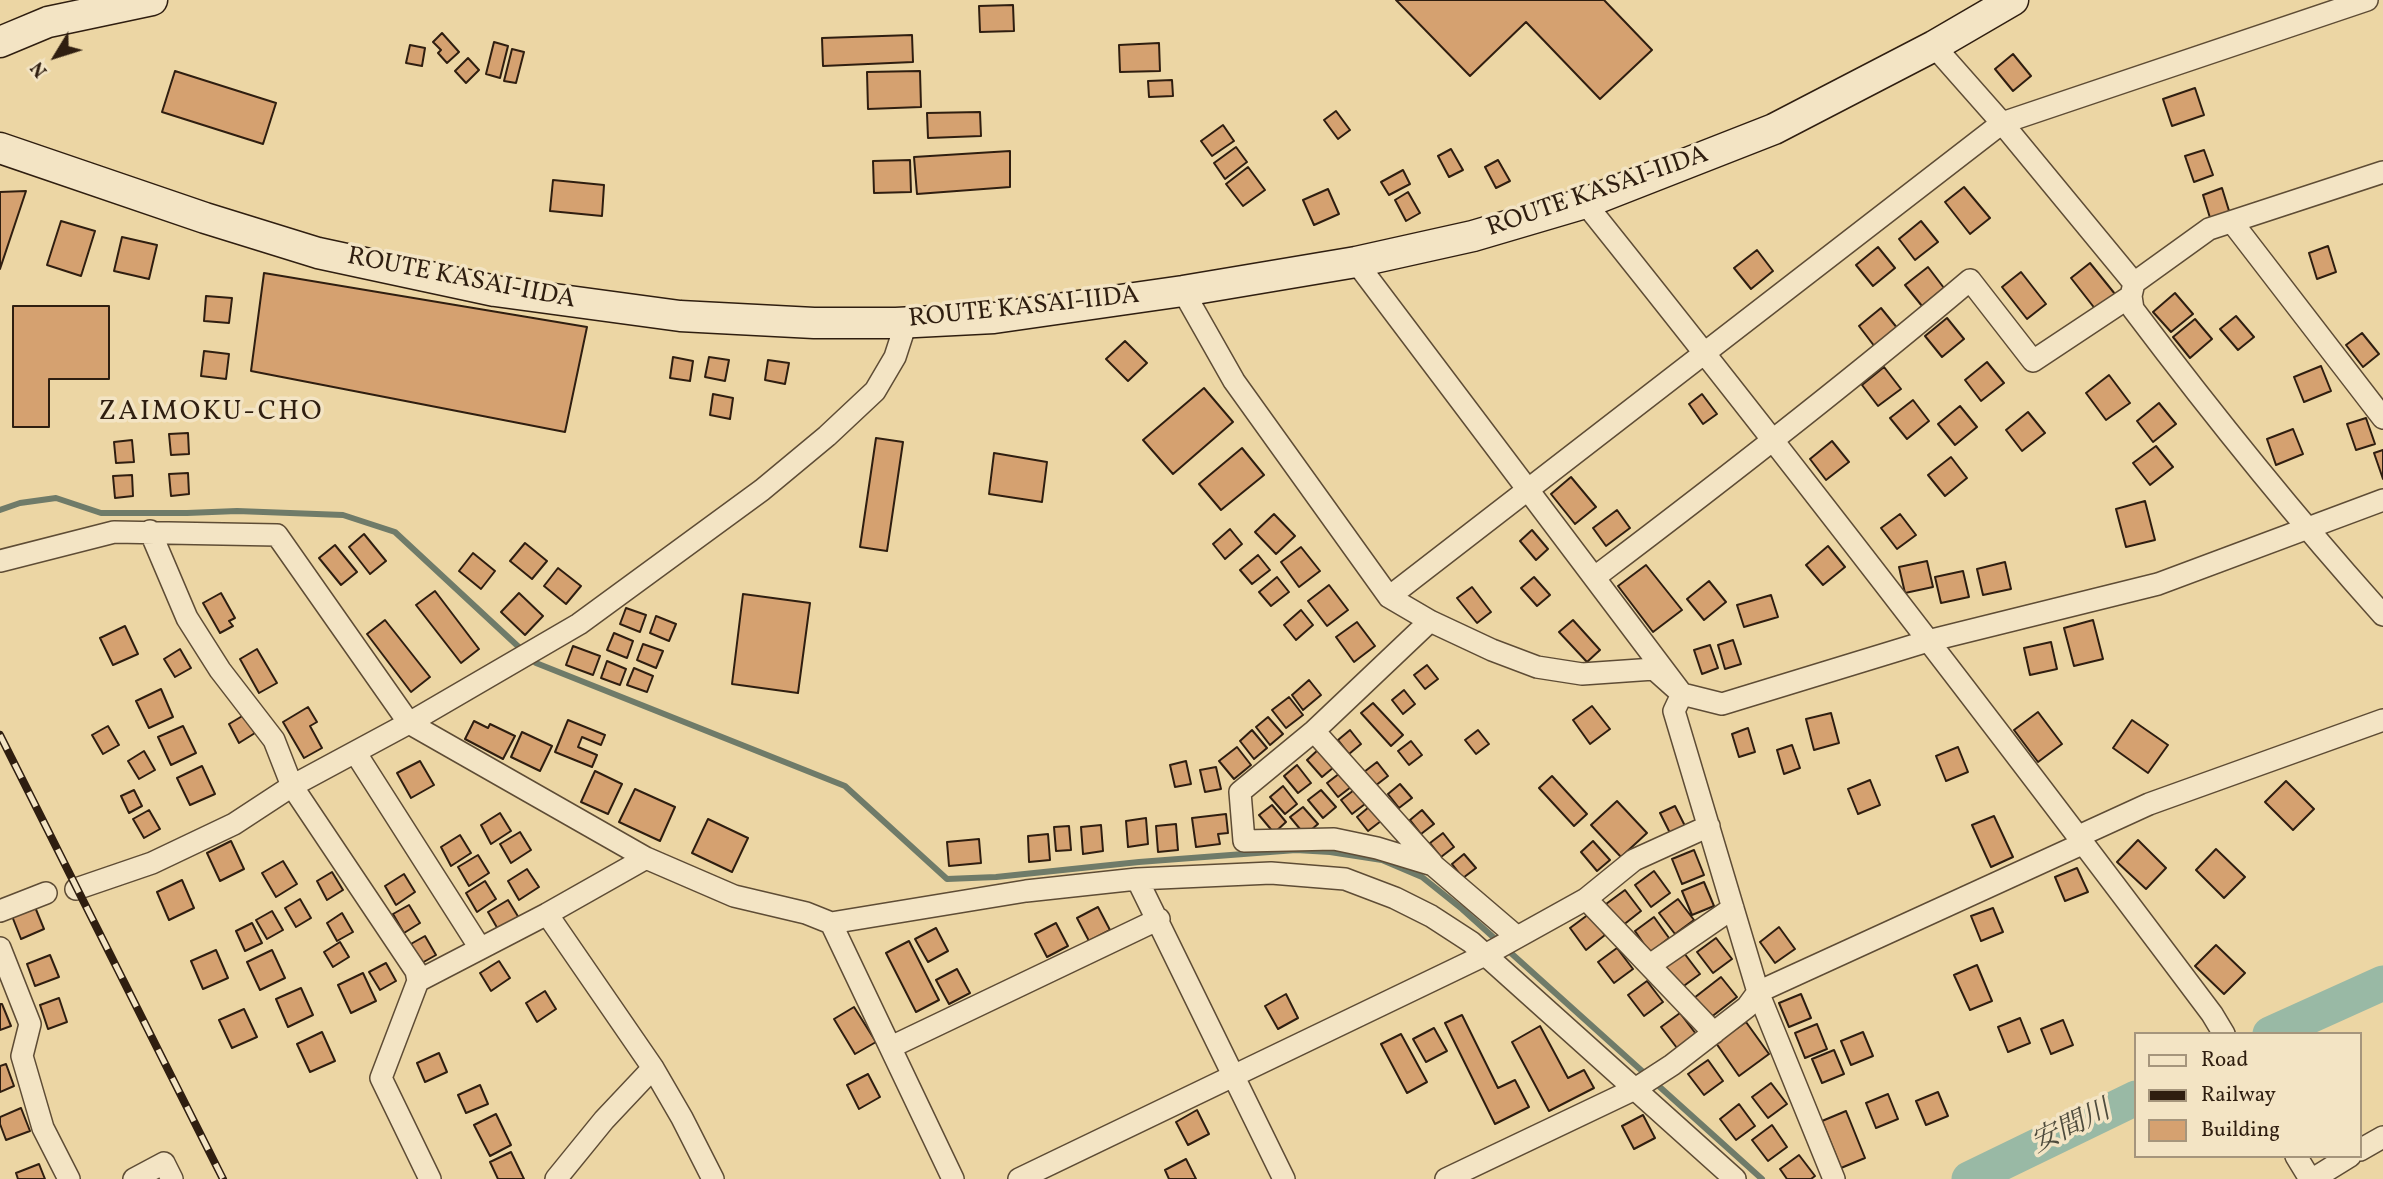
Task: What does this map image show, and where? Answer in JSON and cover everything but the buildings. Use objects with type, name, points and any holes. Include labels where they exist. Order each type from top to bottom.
[{"type":"main road","points":[[0,42],[48,22],[152,0]]},
{"type":"main road","name":"ROUTE KASAI-IIDA","points":[[0,148],[205,218],[318,253],[495,291],[680,316],[814,323],[906,323],[994,318],[1183,291],[1356,262],[1473,236],[1585,203],[1774,129],[1934,46],[2013,0]]},
{"type":"street","points":[[1389,597],[2002,123],[2367,0]]},
{"type":"street","points":[[1934,46],[2002,123],[2133,290],[2133,309],[2202,400],[2306,530],[2383,615]]},
{"type":"street","points":[[1595,577],[1773,442],[1970,280],[2033,361],[2133,290],[2209,229],[2383,172]]},
{"type":"street","points":[[1585,203],[1705,353],[2081,839],[2223,1032]]},
{"type":"street","points":[[2232,222],[2383,418]]},
{"type":"street","points":[[1356,262],[1682,694]]},
{"type":"street","points":[[1183,291],[1234,381],[1389,597],[1430,621],[1492,650],[1537,667],[1582,674],[1654,669],[1682,694],[1722,704],[1928,641],[2158,584],[2383,500]]},
{"type":"street","points":[[76,889],[152,863],[234,824],[292,786],[409,723],[579,624],[762,490],[827,436],[875,391],[895,357],[906,323]]},
{"type":"street","points":[[150,531],[187,618],[220,670],[275,740],[292,786],[416,971],[418,981],[381,1078],[430,1179]]},
{"type":"street","points":[[0,561],[114,532],[277,535],[409,723],[646,858],[734,896],[806,913],[831,923],[1026,891],[1137,879],[1272,873],[1345,879],[1432,916],[1489,952],[1735,1179]]},
{"type":"street","points":[[1430,621],[1314,731],[1240,792],[1244,841],[1335,839],[1433,865]]},
{"type":"street","points":[[1682,694],[1674,711],[1758,992],[1834,1179]]},
{"type":"street","points":[[1446,1179],[1638,1087],[1662,1072],[1747,1007],[1758,992],[2149,804],[2383,720]]},
{"type":"street","points":[[1314,731],[1433,865],[1515,937]]},
{"type":"street","points":[[355,752],[480,948]]},
{"type":"street","points":[[1019,1179],[1489,952],[1586,899],[1634,860],[1709,826]]},
{"type":"street","points":[[418,981],[547,914],[646,858]]},
{"type":"street","points":[[1137,879],[1159,919],[1284,1179]]},
{"type":"street","points":[[0,911],[46,893]]},
{"type":"street","points":[[1586,899],[1714,1033]]},
{"type":"street","points":[[1650,965],[1733,908]]},
{"type":"street","points":[[547,914],[653,1068],[713,1179]]},
{"type":"street","points":[[891,1047],[1159,919]]},
{"type":"street","points":[[831,923],[954,1179]]},
{"type":"street","points":[[0,948],[30,1024],[22,1056],[43,1128],[69,1179]]},
{"type":"street","points":[[556,1179],[604,1120],[653,1068]]},
{"type":"street","points":[[2362,1149],[2383,1136]]},
{"type":"street","points":[[2297,1158],[2311,1179],[2347,1158]]},
{"type":"street","points":[[134,1179],[164,1164],[172,1179]]},
{"type":"waterway","points":[[0,510],[20,503],[56,498],[101,513],[237,511],[343,515],[395,532],[536,663],[845,786],[947,879],[1296,850],[1382,860],[1422,877],[1462,909],[1762,1179]]},
{"type":"waterway","name":"安間川","points":[[2274,1032],[2383,983]]},
{"type":"waterway","name":"安間川","points":[[1969,1179],[2134,1099]]},
{"type":"railway","points":[[0,735],[223,1179]]},
{"type":"district","name":"ZAIMOKU-CHO","points":[[211,414]]}]
